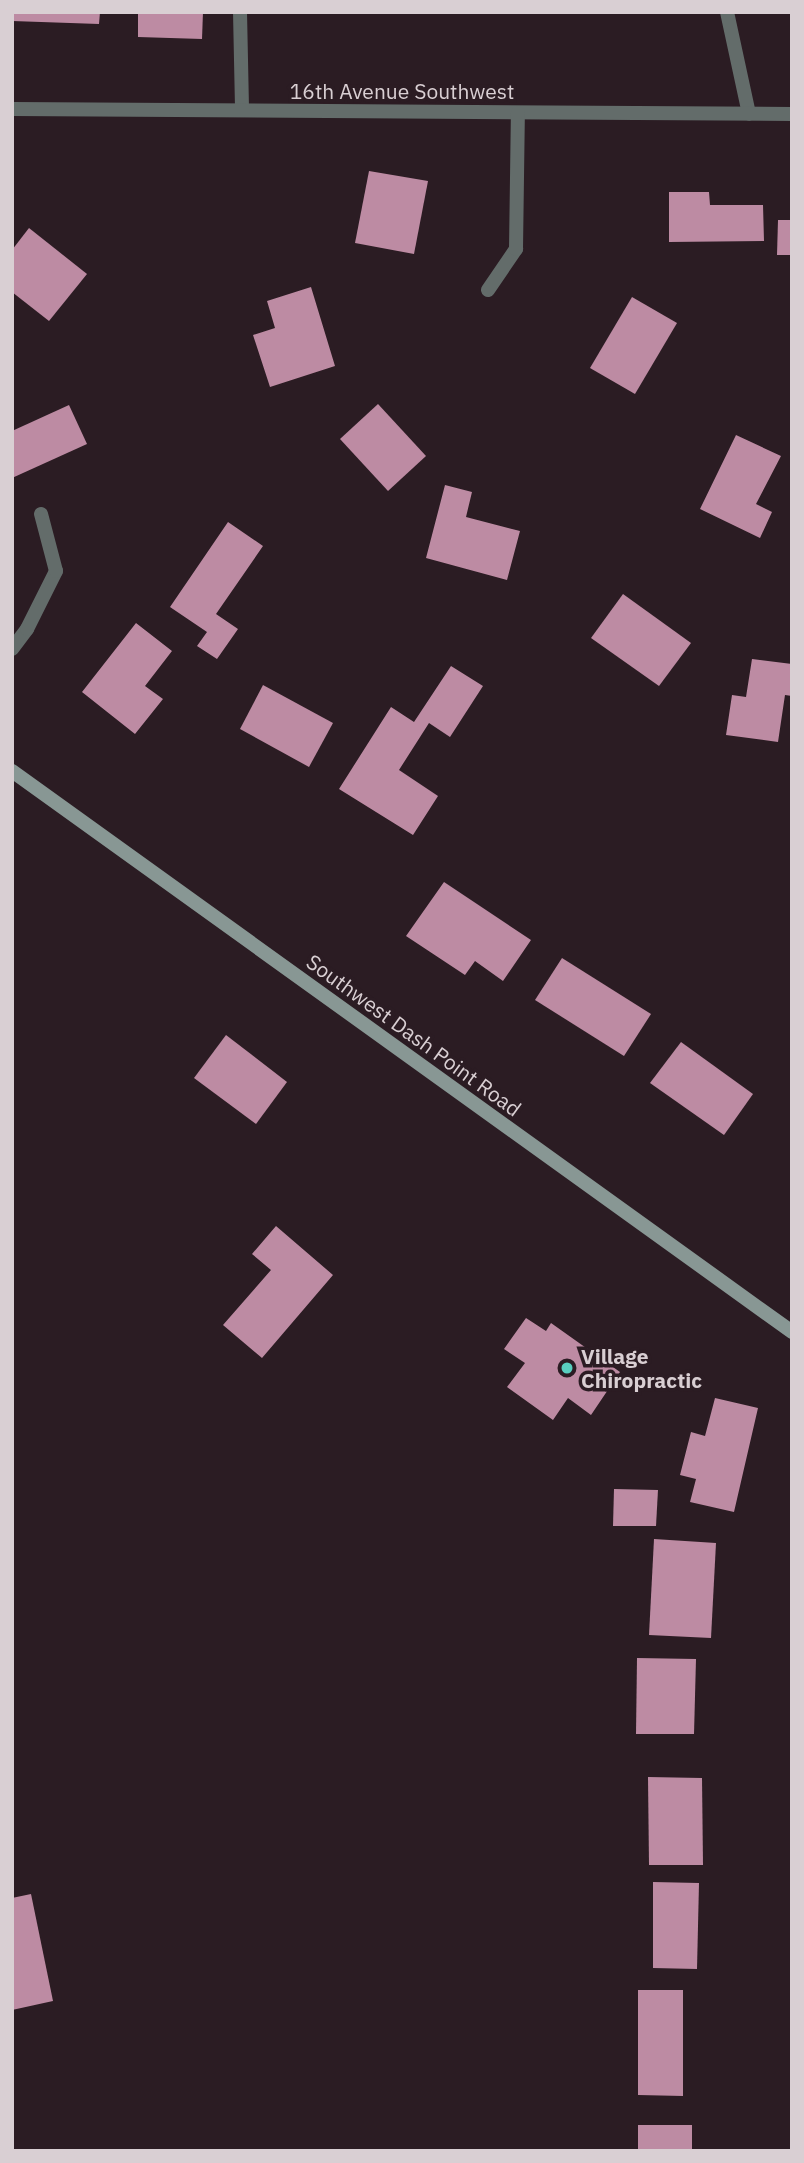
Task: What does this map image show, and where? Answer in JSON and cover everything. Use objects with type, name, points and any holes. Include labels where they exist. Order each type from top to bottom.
[{"type":"main road","name":"Southwest Dash Point Road","points":[[12,771],[792,1332]]},
{"type":"street","points":[[240,12],[242,110]]},
{"type":"street","points":[[727,12],[748,114]]},
{"type":"street","name":"16th Avenue Southwest","points":[[12,109],[792,114]]},
{"type":"street","points":[[488,290],[516,249],[518,113]]},
{"type":"street","points":[[12,649],[27,629],[55,571],[41,514]]},
{"type":"building","points":[[12,12],[100,12],[99,24],[12,21]]},
{"type":"building","points":[[138,12],[203,12],[202,39],[138,37]]},
{"type":"building","points":[[369,171],[428,181],[414,254],[355,243]]},
{"type":"building","points":[[669,192],[709,192],[710,205],[763,205],[764,241],[669,242]]},
{"type":"building","points":[[778,220],[792,220],[792,255],[777,255]]},
{"type":"building","points":[[29,228],[87,274],[49,321],[12,292],[12,250]]},
{"type":"building","points":[[311,287],[335,366],[270,387],[253,335],[275,328],[267,301]]},
{"type":"building","points":[[632,297],[677,323],[635,394],[590,368]]},
{"type":"building","points":[[378,404],[426,456],[388,491],[340,439]]},
{"type":"building","points":[[69,405],[87,444],[12,478],[12,431]]},
{"type":"building","points":[[736,435],[781,456],[756,504],[772,512],[760,538],[700,509]]},
{"type":"building","points":[[445,485],[472,492],[466,517],[520,531],[507,580],[426,558]]},
{"type":"building","points":[[228,522],[263,546],[216,614],[238,629],[217,659],[197,646],[207,632],[170,607]]},
{"type":"building","points":[[623,594],[691,643],[659,686],[591,638]]},
{"type":"building","points":[[136,623],[172,651],[145,686],[163,699],[135,734],[82,692]]},
{"type":"building","points":[[752,659],[792,664],[792,696],[785,695],[778,742],[726,735],[732,695],[746,697]]},
{"type":"building","points":[[451,666],[483,686],[450,737],[429,723],[399,770],[438,796],[413,835],[339,789],[391,707],[414,722]]},
{"type":"building","points":[[263,685],[333,723],[309,767],[240,729]]},
{"type":"building","points":[[444,882],[531,940],[503,981],[475,961],[465,975],[406,936]]},
{"type":"building","points":[[562,958],[651,1014],[624,1056],[535,1000]]},
{"type":"building","points":[[226,1035],[287,1082],[256,1124],[194,1078]]},
{"type":"building","points":[[681,1042],[753,1094],[724,1135],[650,1083]]},
{"type":"building","points":[[276,1226],[333,1275],[262,1358],[223,1325],[271,1270],[252,1254]]},
{"type":"building","name":"Village Chiropractic","points":[[526,1318],[546,1331],[551,1323],[620,1372],[591,1415],[568,1398],[553,1420],[507,1387],[525,1363],[504,1349]]},
{"type":"building","points":[[715,1398],[758,1408],[734,1512],[690,1502],[696,1479],[680,1475],[691,1432],[705,1436]]},
{"type":"building","points":[[614,1489],[658,1490],[656,1526],[613,1526]]},
{"type":"building","points":[[654,1539],[716,1543],[711,1638],[649,1635]]},
{"type":"building","points":[[637,1658],[696,1659],[694,1734],[636,1734]]},
{"type":"building","points":[[648,1777],[702,1778],[703,1865],[649,1865]]},
{"type":"building","points":[[653,1882],[699,1883],[697,1969],[653,1968]]},
{"type":"building","points":[[31,1894],[53,2001],[12,2010],[12,1898]]},
{"type":"building","points":[[638,1990],[683,1990],[683,2096],[638,2095]]},
{"type":"building","points":[[638,2125],[692,2125],[692,2151],[638,2151]]},
{"type":"place","name":"Village Chiropractic","points":[[567,1368]]}]
